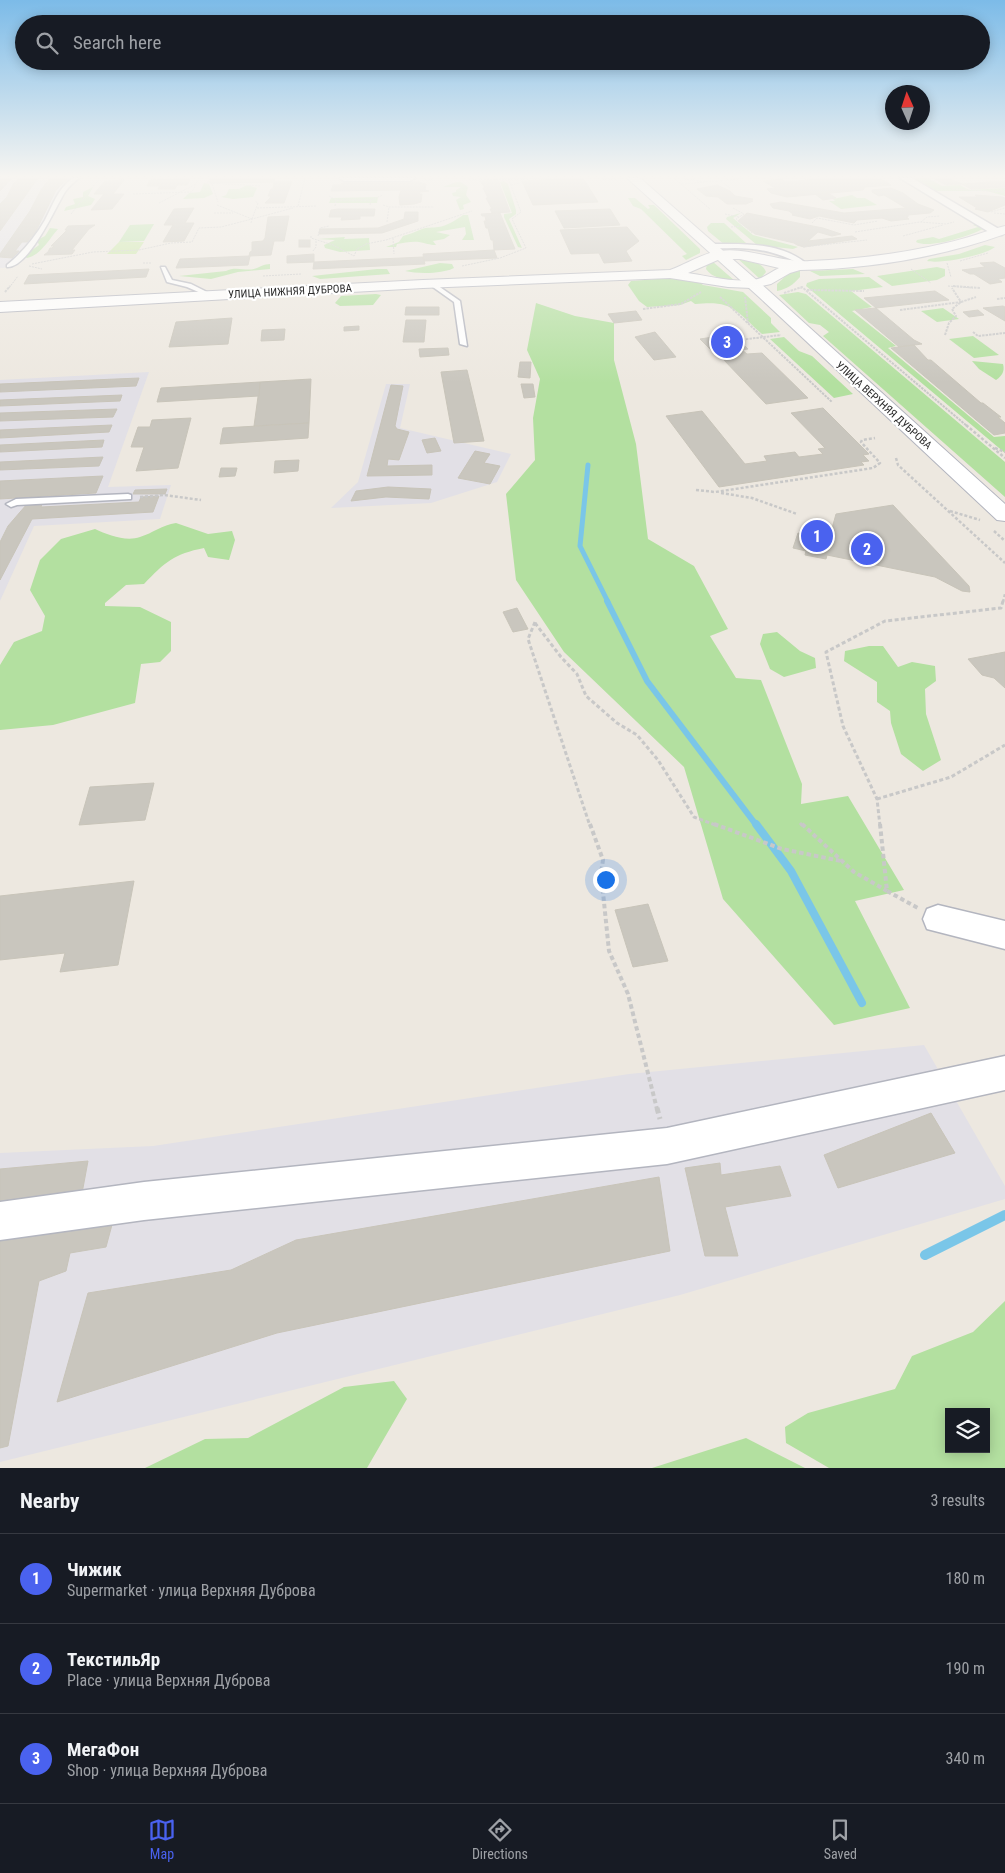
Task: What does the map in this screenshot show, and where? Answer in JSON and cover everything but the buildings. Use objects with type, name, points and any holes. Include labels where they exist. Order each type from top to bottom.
[{"type":"street","name":"УЛИЦА ВЕРХНЯЯ ДУБРОВА","points":[[699,247],[709,256],[760,292],[1005,515]]},
{"type":"street","name":"УЛИЦА НИЖНЯЯ ДУБРОВА","points":[[773,277],[802,266],[893,257],[942,247]]},
{"type":"street","name":"УЛИЦА ВЕРХНЯЯ ДУБРОВА","points":[[709,256],[699,268],[702,273],[719,286],[760,292]]},
{"type":"street","name":"УЛИЦА НИЖНЯЯ ДУБРОВА","points":[[0,307],[432,284],[670,274],[683,272],[709,256],[753,257],[802,266]]},
{"type":"street","points":[[753,257],[770,264],[775,270],[773,277],[760,292]]},
{"type":"street","name":"УЛИЦА НИЖНЯЯ ДУБРОВА","points":[[670,274],[719,286]]},
{"type":"street","points":[[938,919],[1005,935]]},
{"type":"street","points":[[0,1221],[153,1200],[667,1146],[1005,1073]]},
{"type":"lane","points":[[9,266],[19,259],[29,247]]},
{"type":"lane","points":[[709,256],[742,247]]},
{"type":"lane","points":[[761,247],[788,253],[802,266]]},
{"type":"lane","points":[[163,268],[169,281],[189,286],[212,296]]},
{"type":"lane","points":[[432,284],[456,301],[464,344]]},
{"type":"lane","points":[[11,504],[16,502],[128,497]]},
{"type":"path","points":[[42,269],[26,266],[93,252],[139,250],[154,247]]},
{"type":"path","points":[[313,251],[316,247]]},
{"type":"path","points":[[336,247],[354,256],[357,248],[360,247]]},
{"type":"path","points":[[394,247],[394,254]]},
{"type":"path","points":[[466,266],[500,258],[526,248],[525,247]]},
{"type":"path","points":[[800,247],[805,247]]},
{"type":"path","points":[[143,263],[150,263]]},
{"type":"path","points":[[947,263],[951,277]]},
{"type":"path","points":[[910,269],[931,283]]},
{"type":"path","points":[[719,286],[748,323],[832,402]]},
{"type":"path","points":[[748,323],[749,316],[745,304],[760,292],[802,286],[1005,458]]},
{"type":"path","points":[[948,286],[980,288]]},
{"type":"path","points":[[952,288],[962,302]]},
{"type":"path","points":[[643,309],[677,306],[692,300],[703,290]]},
{"type":"path","points":[[807,290],[864,291]]},
{"type":"path","points":[[900,310],[962,302],[976,297]]},
{"type":"path","points":[[997,299],[1005,298]]},
{"type":"path","points":[[945,335],[949,322],[956,316],[952,309],[962,302]]},
{"type":"path","points":[[973,332],[978,336],[1005,333]]},
{"type":"path","points":[[739,340],[781,335]]},
{"type":"path","points":[[715,492],[877,466],[879,465],[878,461],[861,442],[875,438]]},
{"type":"path","points":[[992,447],[1005,452]]},
{"type":"path","points":[[896,458],[898,465],[1005,563]]},
{"type":"path","points":[[696,490],[752,498],[797,514]]},
{"type":"path","points":[[128,497],[164,495],[201,500]]},
{"type":"path","points":[[948,511],[982,520]]},
{"type":"path","points":[[988,525],[1005,541]]},
{"type":"path","points":[[887,892],[877,799],[843,726],[826,652],[885,621],[1001,608],[1005,594]]},
{"type":"path","points":[[667,1146],[628,994],[608,951],[601,873],[603,860],[576,787],[528,639],[534,622],[577,674],[586,696],[617,723],[637,736],[658,760],[694,817],[782,849],[841,860]]},
{"type":"path","points":[[877,799],[951,776],[1005,745]]},
{"type":"path","points":[[800,823],[854,872],[938,919]]},
{"type":"shaded area","points":[[0,247],[25,247],[16,258],[4,268],[0,268]]},
{"type":"shaded area","points":[[149,372],[108,487],[171,485],[160,519],[34,526],[0,601],[0,380]]},
{"type":"shaded area","points":[[386,384],[410,384],[400,428],[511,454],[497,482],[431,503],[331,508],[358,482]]},
{"type":"shaded area","points":[[924,1045],[1005,1186],[1005,1199],[680,1295],[0,1462],[0,1153],[153,1146],[629,1074]]},
{"type":"green space","points":[[37,247],[43,247],[32,256],[27,258],[24,256]]},
{"type":"green space","points":[[114,247],[141,247],[136,254],[107,254]]},
{"type":"green space","points":[[325,247],[370,247],[370,250],[340,252]]},
{"type":"green space","points":[[679,247],[697,247],[700,249],[700,253],[686,260],[682,256],[687,254]]},
{"type":"green space","points":[[771,247],[798,247],[793,249]]},
{"type":"green space","points":[[981,247],[995,247],[962,258],[933,262],[927,261],[929,259],[959,254]]},
{"type":"green space","points":[[737,258],[758,263],[766,272],[760,279]]},
{"type":"green space","points":[[712,261],[735,281],[719,278],[709,272],[706,269],[707,264]]},
{"type":"green space","points":[[440,263],[452,264],[454,268],[430,273],[405,271]]},
{"type":"green space","points":[[270,264],[270,269],[238,272],[211,279],[179,276],[233,269],[254,269]]},
{"type":"green space","points":[[937,267],[945,269],[945,276],[937,280],[892,286],[877,276]]},
{"type":"green space","points":[[387,269],[390,274],[320,279],[312,276]]},
{"type":"green space","points":[[853,269],[865,274],[820,276],[810,271]]},
{"type":"green space","points":[[800,271],[800,277],[795,282],[787,288],[777,291],[777,284],[790,272]]},
{"type":"green space","points":[[683,277],[697,280],[703,285],[743,292],[771,318],[771,323],[780,332],[762,334],[733,308],[726,305],[695,304],[691,301],[680,305],[647,307],[639,301],[628,285],[631,281]]},
{"type":"green space","points":[[869,277],[883,287],[851,291],[872,307],[852,311],[896,346],[888,348],[994,437],[1005,436],[1005,453],[806,286],[807,283],[819,279]]},
{"type":"green space","points":[[798,292],[806,294],[1005,462],[1005,497],[823,336],[829,332],[820,325],[809,323],[779,295]]},
{"type":"green space","points":[[381,295],[373,305],[340,306],[335,303],[341,296]]},
{"type":"green space","points":[[536,303],[575,316],[614,323],[614,360],[636,444],[648,539],[694,566],[728,629],[710,636],[736,678],[761,680],[802,784],[801,804],[848,796],[904,890],[855,901],[910,1008],[834,1025],[723,899],[684,767],[564,652],[516,580],[506,494],[535,460],[533,418],[540,379],[527,350]]},
{"type":"green space","points":[[943,308],[959,319],[937,322],[921,311]]},
{"type":"green space","points":[[973,336],[999,355],[974,358],[949,339]]},
{"type":"green space","points":[[784,337],[799,351],[812,356],[853,394],[834,398],[770,339]]},
{"type":"green space","points":[[972,361],[1003,364],[1003,371],[996,380],[979,369]]},
{"type":"green space","points":[[176,523],[208,534],[232,531],[235,540],[229,560],[208,557],[204,548],[185,553],[164,565],[144,584],[126,585],[105,603],[105,606],[140,607],[171,622],[171,651],[160,662],[141,664],[135,703],[53,725],[0,730],[0,665],[14,642],[42,631],[45,616],[30,590],[40,560],[61,539],[95,529],[129,539]]},
{"type":"green space","points":[[777,632],[800,651],[815,658],[816,668],[784,677],[770,669],[760,644],[763,634]]},
{"type":"green space","points":[[869,646],[883,646],[898,667],[912,662],[935,666],[936,681],[925,689],[926,714],[941,760],[923,771],[901,754],[891,723],[890,711],[877,702],[877,682],[844,661],[845,651]]},
{"type":"green space","points":[[1005,1301],[1005,1468],[829,1468],[786,1443],[785,1427],[808,1413],[895,1389],[912,1356],[973,1332]]},
{"type":"green space","points":[[394,1381],[407,1399],[367,1468],[145,1468],[205,1439],[248,1438],[344,1387]]},
{"type":"green space","points":[[746,1438],[805,1468],[652,1468]]},
{"type":"waterway","points":[[588,465],[580,546],[608,602]]},
{"type":"waterway","points":[[607,601],[647,681],[757,826]]},
{"type":"waterway","points":[[756,824],[791,871],[862,1003]]},
{"type":"waterway","points":[[925,1255],[1005,1215]]},
{"type":"place","name":"МегаФон","points":[[727,342]]},
{"type":"place","name":"Чижик","points":[[817,536]]},
{"type":"place","name":"ТекстильЯр","points":[[867,549]]}]
